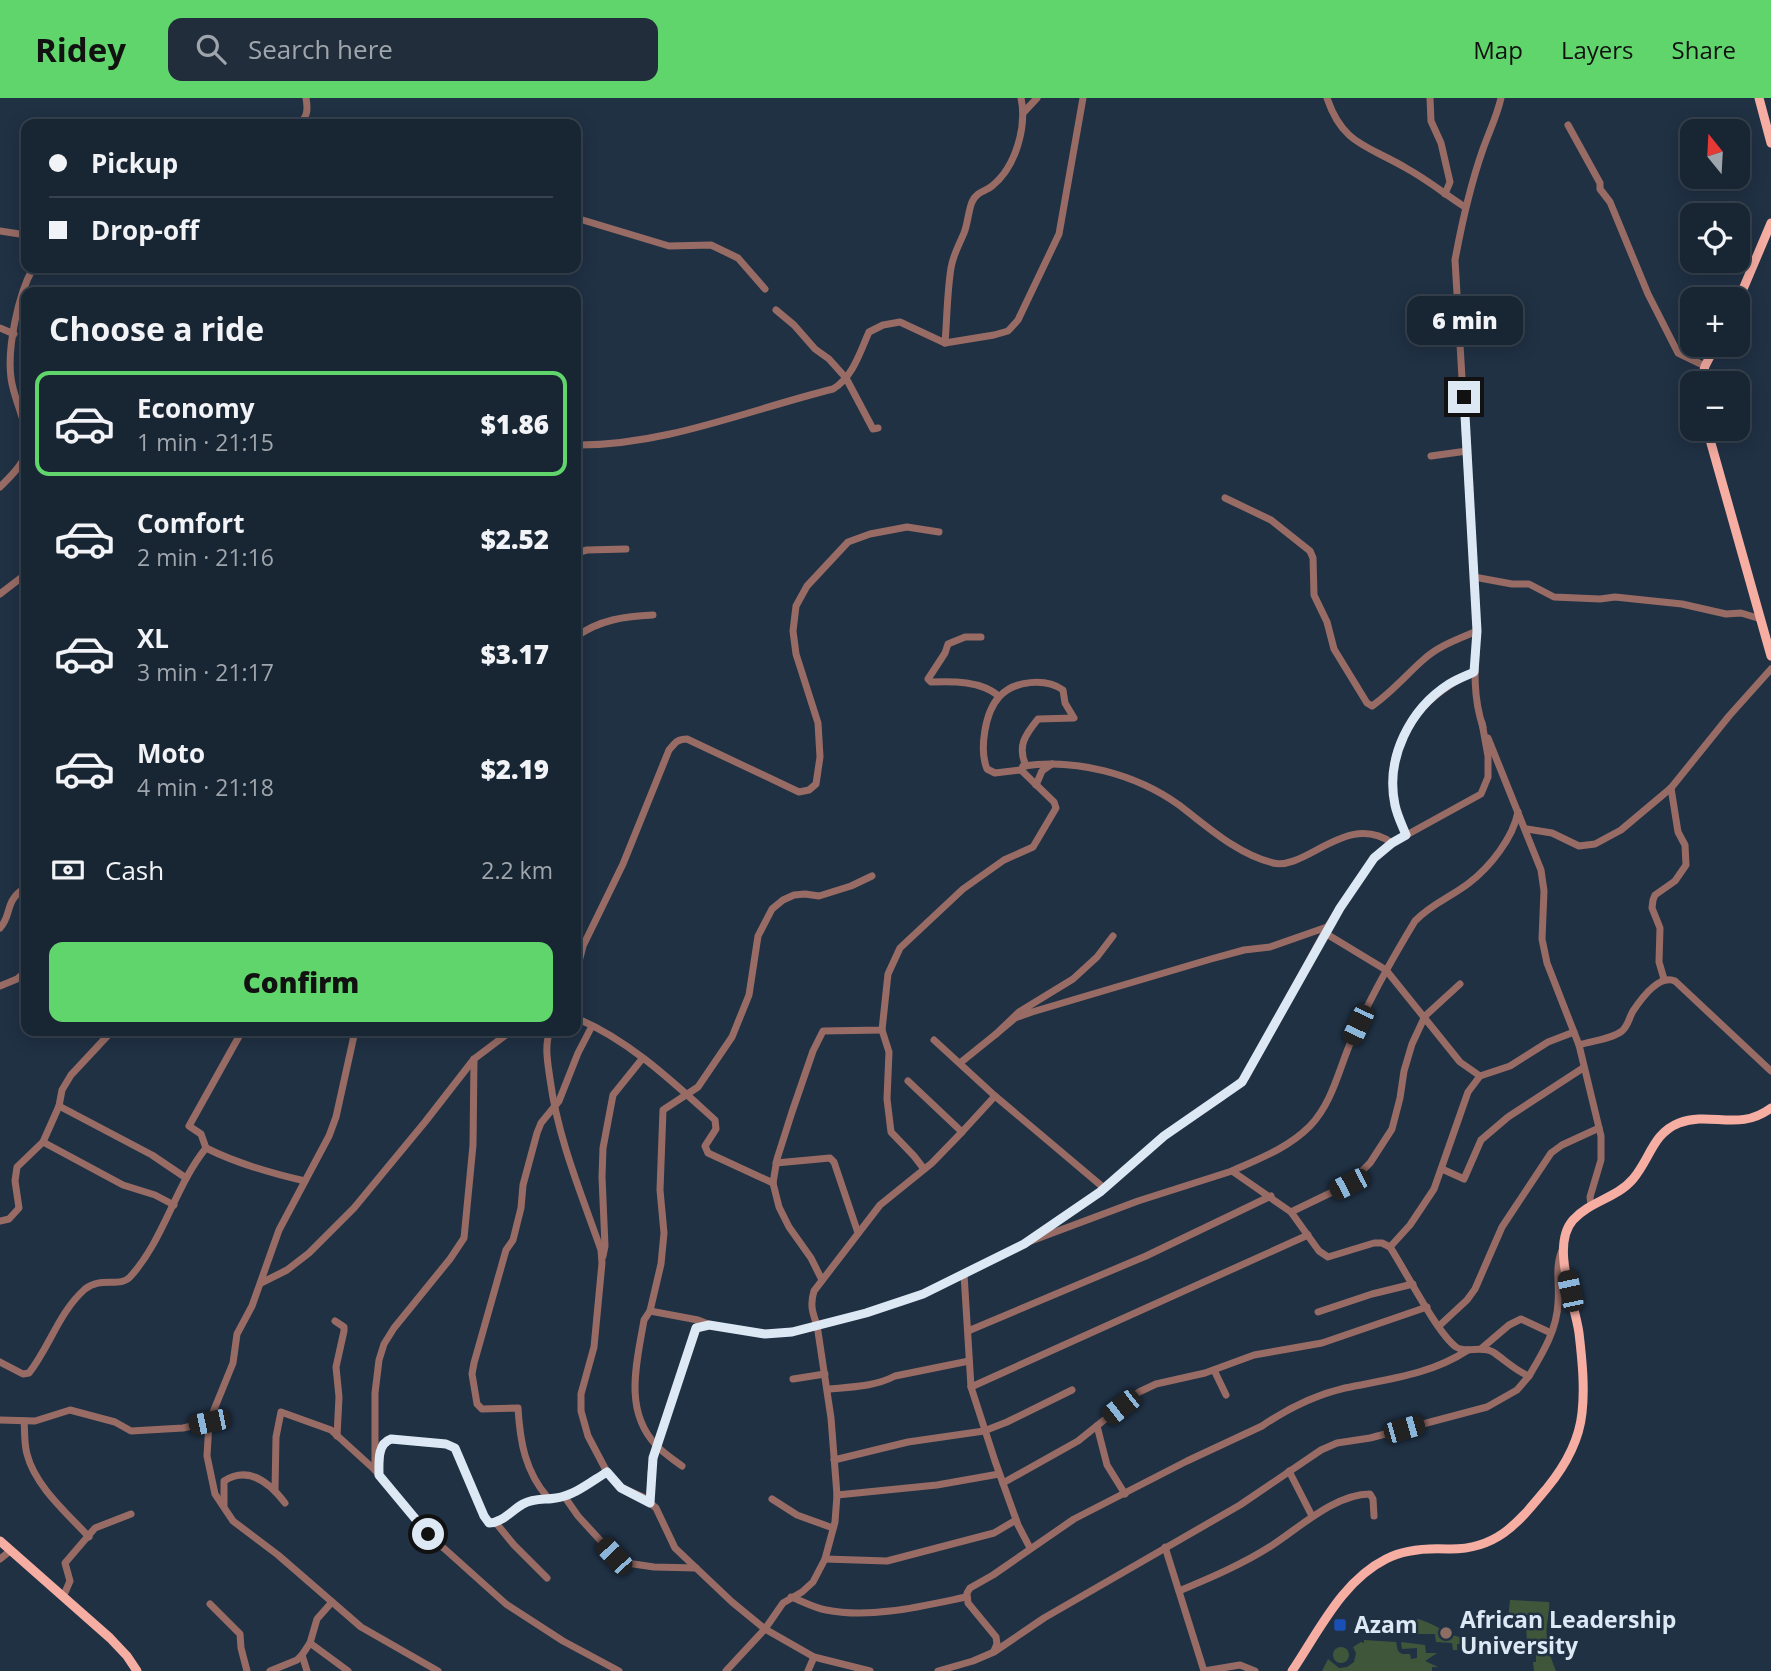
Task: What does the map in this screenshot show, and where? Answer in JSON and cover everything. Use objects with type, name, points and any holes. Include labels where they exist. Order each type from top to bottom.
[{"type":"main road","points":[[1759,98],[1771,143]]},
{"type":"main road","points":[[1744,287],[1771,223]]},
{"type":"main road","points":[[1704,371],[1710,357]]},
{"type":"main road","points":[[1710,441],[1771,656]]},
{"type":"main road","points":[[1292,1671],[1345,1593],[1371,1568],[1388,1557],[1408,1551],[1474,1547],[1495,1539],[1510,1529],[1563,1468],[1578,1432],[1583,1394],[1579,1331],[1563,1247],[1570,1224],[1591,1205],[1626,1187],[1639,1171],[1658,1137],[1676,1124],[1695,1118],[1740,1121],[1761,1115],[1771,1108]]},
{"type":"main road","points":[[0,1541],[110,1637],[136,1671]]},
{"type":"street","points":[[303,119],[306,116],[306,98]]},
{"type":"street","points":[[945,343],[951,268],[956,248],[964,234],[973,200],[980,191],[991,188],[1011,162],[1017,148],[1024,112],[1021,98]]},
{"type":"street","points":[[1024,112],[1037,98]]},
{"type":"street","points":[[581,446],[622,444],[667,435],[833,389],[842,384],[869,332],[891,322],[908,324],[945,343],[1008,331],[1018,320],[1059,234],[1083,98]]},
{"type":"street","points":[[1327,98],[1334,118],[1359,144],[1407,168],[1465,207]]},
{"type":"street","points":[[1430,98],[1432,121],[1450,178],[1445,194]]},
{"type":"street","points":[[1024,1244],[1104,1188],[1164,1136],[1242,1082],[1326,930],[1374,858],[1392,843],[1481,794],[1488,777],[1488,767],[1476,700],[1474,672],[1477,631],[1455,260],[1465,207],[1498,114],[1501,98]]},
{"type":"street","points":[[1568,125],[1600,183],[1600,189],[1610,202],[1669,338],[1678,353],[1705,366]]},
{"type":"street","points":[[581,220],[668,246],[710,245],[738,258],[765,289]]},
{"type":"street","points":[[0,231],[21,234]]},
{"type":"street","points":[[21,301],[14,334],[11,378],[21,418]]},
{"type":"street","points":[[776,310],[846,377],[873,429],[878,428]]},
{"type":"street","points":[[0,328],[14,334]]},
{"type":"street","points":[[1431,456],[1467,451]]},
{"type":"street","points":[[0,487],[21,460]]},
{"type":"street","points":[[1225,499],[1271,520],[1310,551],[1313,558],[1314,595],[1327,622],[1334,649],[1367,703],[1372,706],[1424,659],[1448,643],[1477,631]]},
{"type":"street","points":[[581,954],[623,864],[669,750],[680,739],[687,739],[799,792],[809,790],[816,784],[820,740],[818,723],[796,654],[793,631],[796,606],[807,586],[848,542],[870,534],[907,527],[939,532]]},
{"type":"street","points":[[581,552],[626,549]]},
{"type":"street","points":[[1474,577],[1512,584],[1530,584],[1553,597],[1615,597],[1682,604],[1726,614],[1741,613],[1761,619]]},
{"type":"street","points":[[0,594],[21,578]]},
{"type":"street","points":[[581,634],[614,619],[653,615]]},
{"type":"street","points":[[981,637],[965,637],[948,644],[928,679],[931,682],[990,688],[999,696]]},
{"type":"street","points":[[1527,829],[1552,832],[1579,846],[1595,844],[1622,830],[1671,788],[1771,669]]},
{"type":"street","points":[[1406,835],[1395,806],[1393,789],[1393,771],[1405,730],[1434,695],[1450,683],[1474,672]]},
{"type":"street","points":[[924,1169],[891,1132],[887,1099],[889,1052],[882,1030],[888,974],[900,948],[963,889],[1004,860],[1033,847],[1056,808],[1054,802],[1023,768],[1023,742],[1038,719],[1074,718],[1065,703],[1063,690],[1053,682],[1037,681],[1006,690],[992,709],[983,736],[983,759],[987,769],[995,773],[1023,768],[1053,763],[1100,771],[1153,789],[1229,844],[1274,864],[1287,863],[1329,842],[1368,832],[1392,843]]},
{"type":"street","points":[[1482,723],[1527,829],[1541,870],[1544,891],[1542,939],[1547,963],[1579,1045],[1602,1148],[1590,1197],[1591,1205]]},
{"type":"street","points":[[1036,785],[1042,771],[1053,763]]},
{"type":"street","points":[[1663,981],[1659,962],[1660,928],[1652,908],[1653,900],[1655,895],[1675,881],[1686,865],[1685,845],[1678,832],[1671,788]]},
{"type":"street","points":[[650,1311],[698,1320],[709,1325],[765,1334],[792,1332],[866,1313],[923,1294],[1024,1244],[1138,1201],[1232,1171],[1278,1151],[1312,1124],[1329,1097],[1351,1041],[1386,970],[1415,921],[1426,909],[1468,884],[1486,867],[1510,833],[1518,811]]},
{"type":"street","points":[[682,1466],[656,1446],[638,1412],[634,1386],[644,1320],[650,1311],[661,1264],[664,1233],[660,1190],[663,1110],[698,1087],[732,1037],[749,995],[758,936],[772,909],[794,895],[819,896],[852,886],[872,876]]},
{"type":"street","points":[[0,937],[9,905],[21,891]]},
{"type":"street","points":[[1326,930],[1386,970],[1460,1062],[1480,1076]]},
{"type":"street","points":[[960,1063],[1015,1018],[1211,959],[1244,950],[1270,947],[1326,930]]},
{"type":"street","points":[[996,1034],[1018,1012],[1073,979],[1097,957],[1113,936]]},
{"type":"street","points":[[0,986],[21,975]]},
{"type":"street","points":[[1579,1045],[1619,1033],[1646,995],[1669,979],[1675,981],[1771,1071]]},
{"type":"street","points":[[1291,1212],[1349,1184],[1370,1163],[1392,1129],[1404,1071],[1412,1044],[1425,1016],[1460,984]]},
{"type":"street","points":[[581,1020],[661,1072],[715,1120],[718,1125],[705,1146],[708,1153],[773,1183]]},
{"type":"street","points":[[548,1498],[535,1480],[523,1451],[518,1408],[482,1409],[477,1404],[472,1374],[487,1312],[506,1250],[513,1240],[521,1208],[523,1185],[537,1133],[555,1106],[592,1026]]},
{"type":"street","points":[[822,1280],[784,1217],[775,1196],[773,1183],[776,1163],[809,1063],[823,1031],[882,1030]]},
{"type":"street","points":[[1390,1247],[1421,1210],[1434,1189],[1468,1092],[1480,1076],[1510,1066],[1548,1042],[1574,1032]]},
{"type":"street","points":[[0,1221],[9,1219],[19,1208],[15,1181],[17,1167],[43,1142],[59,1106],[62,1090],[71,1075],[107,1036]]},
{"type":"street","points":[[239,1036],[189,1126],[201,1134],[206,1148],[261,1171],[304,1181]]},
{"type":"street","points":[[350,1036],[351,1050]]},
{"type":"street","points":[[354,1036],[336,1117],[329,1136],[279,1230],[252,1306],[237,1334],[233,1363],[209,1422],[207,1456],[215,1494],[233,1521],[278,1555],[361,1628],[438,1671]]},
{"type":"street","points":[[260,1284],[287,1270],[309,1253],[354,1208],[474,1059],[504,1036]]},
{"type":"street","points":[[549,1036],[547,1060],[555,1106],[573,1177],[598,1242],[602,1260]]},
{"type":"street","points":[[934,1040],[995,1097],[1104,1188]]},
{"type":"street","points":[[377,1473],[375,1393],[384,1344],[464,1237],[473,1144],[474,1059]]},
{"type":"street","points":[[642,1059],[613,1095],[603,1148],[605,1246],[594,1347],[582,1394],[581,1411],[588,1436],[607,1472],[621,1488],[656,1508],[676,1548],[732,1602],[765,1629],[814,1657],[870,1671]]},
{"type":"street","points":[[1442,1169],[1464,1179],[1481,1140],[1508,1117],[1583,1068]]},
{"type":"street","points":[[908,1081],[962,1132]]},
{"type":"street","points":[[726,1671],[765,1629],[783,1603],[813,1582],[825,1559],[834,1528],[837,1495],[828,1389],[811,1302],[814,1291],[880,1205],[924,1169],[995,1097]]},
{"type":"street","points":[[59,1106],[152,1155],[186,1178]]},
{"type":"street","points":[[1439,1326],[1475,1289],[1502,1227],[1551,1153],[1599,1128]]},
{"type":"street","points":[[43,1142],[123,1185],[155,1195],[174,1205]]},
{"type":"street","points":[[0,1362],[23,1374],[29,1373],[69,1304],[88,1286],[98,1281],[118,1282],[130,1278],[174,1205],[196,1160],[206,1148]]},
{"type":"street","points":[[776,1163],[830,1158],[834,1162],[858,1233]]},
{"type":"street","points":[[1232,1171],[1291,1212],[1319,1251],[1328,1258],[1374,1243],[1390,1247],[1439,1326],[1457,1347],[1491,1351],[1529,1376]]},
{"type":"street","points":[[968,1331],[1146,1256],[1271,1196]]},
{"type":"street","points":[[971,1387],[1308,1235]]},
{"type":"street","points":[[938,1671],[994,1652],[1044,1618],[1240,1505],[1321,1450],[1337,1443],[1370,1438],[1487,1407],[1517,1390],[1529,1376],[1551,1333],[1559,1302],[1557,1267],[1563,1247]]},
{"type":"street","points":[[964,1274],[971,1387],[999,1474],[1030,1548]]},
{"type":"street","points":[[1318,1312],[1413,1284]]},
{"type":"street","points":[[1003,1483],[1078,1441],[1139,1392],[1156,1384],[1214,1370],[1254,1355],[1322,1343],[1427,1307]]},
{"type":"street","points":[[1482,1348],[1509,1325],[1521,1320],[1551,1333]]},
{"type":"street","points":[[335,1321],[344,1327],[336,1367],[339,1397],[337,1436]]},
{"type":"street","points":[[650,1503],[651,1473],[656,1446],[693,1334],[696,1328],[709,1325]]},
{"type":"street","points":[[994,1652],[996,1637],[968,1603],[970,1588],[1074,1519],[1262,1426],[1283,1411],[1343,1389],[1398,1379],[1455,1358],[1470,1349]]},
{"type":"street","points":[[828,1389],[860,1387],[895,1376],[969,1361]]},
{"type":"street","points":[[1214,1370],[1226,1395]]},
{"type":"street","points":[[793,1379],[825,1374]]},
{"type":"street","points":[[834,1460],[908,1442],[984,1431],[1072,1390]]},
{"type":"street","points":[[0,1420],[46,1419],[70,1410],[115,1422],[131,1431],[209,1422]]},
{"type":"street","points":[[275,1490],[276,1437],[281,1412],[331,1430],[377,1473],[428,1534],[506,1604],[563,1641],[619,1671]]},
{"type":"street","points":[[24,1421],[26,1452],[33,1470],[89,1536]]},
{"type":"street","points":[[1097,1426],[1107,1465],[1125,1494]]},
{"type":"street","points":[[377,1473],[382,1444],[386,1440],[446,1444],[455,1448],[484,1516],[489,1523],[496,1523],[526,1502],[564,1496],[607,1472]]},
{"type":"street","points":[[1289,1471],[1312,1516]]},
{"type":"street","points":[[837,1495],[937,1485],[999,1474]]},
{"type":"street","points":[[224,1510],[222,1486],[228,1478],[237,1476],[260,1478],[275,1490],[285,1503]]},
{"type":"street","points":[[1179,1591],[1271,1546],[1312,1516],[1346,1500],[1370,1494],[1374,1516]]},
{"type":"street","points":[[564,1496],[578,1516],[620,1562],[697,1569]]},
{"type":"street","points":[[772,1499],[797,1515],[834,1528]]},
{"type":"street","points":[[63,1597],[70,1581],[65,1563],[95,1528],[131,1514]]},
{"type":"street","points":[[825,1559],[887,1561],[994,1533],[1016,1520]]},
{"type":"street","points":[[496,1523],[547,1578]]},
{"type":"street","points":[[1164,1547],[1204,1671],[1240,1665],[1255,1671]]},
{"type":"street","points":[[0,1559],[10,1551]]},
{"type":"street","points":[[791,1597],[823,1610],[842,1613],[903,1610],[967,1597]]},
{"type":"street","points":[[270,1671],[297,1660],[302,1655],[310,1643],[317,1619],[332,1602]]},
{"type":"street","points":[[210,1604],[229,1620],[240,1634],[247,1671]]},
{"type":"street","points":[[310,1643],[348,1671]]},
{"type":"street","points":[[302,1655],[307,1671]]},
{"type":"street","points":[[808,1671],[814,1657]]},
{"type":"green space","points":[[1510,1600],[1549,1602],[1547,1637],[1556,1671],[1534,1671],[1536,1644],[1527,1644],[1526,1621],[1508,1620]]},
{"type":"green space","points":[[1411,1619],[1411,1635],[1366,1635],[1367,1627],[1372,1632],[1396,1620]]},
{"type":"green space","points":[[1417,1619],[1466,1638],[1467,1644],[1457,1644],[1457,1650],[1453,1650],[1452,1643],[1436,1642],[1435,1634],[1418,1634]]},
{"type":"green space","points":[[1364,1640],[1396,1642],[1398,1651],[1410,1654],[1411,1659],[1417,1658],[1417,1648],[1402,1649],[1401,1642],[1425,1645],[1426,1653],[1437,1653],[1425,1661],[1438,1667],[1432,1667],[1432,1671],[1322,1671],[1328,1659],[1339,1668],[1354,1662],[1356,1653],[1353,1647],[1364,1643]]},
{"type":"green space","points":[[1341,1647],[1347,1649],[1347,1661],[1341,1663],[1335,1661],[1333,1655],[1335,1649]]},
{"type":"place","name":"Azam","points":[[1340,1625]]},
{"type":"place","name":"African Leadership University","points":[[1446,1633]]},
{"type":"route","points":[[428,1534],[379,1475],[379,1457],[382,1444],[386,1440],[446,1444],[455,1448],[489,1523],[496,1523],[526,1502],[558,1498],[572,1493],[607,1472],[621,1488],[643,1497],[650,1503],[651,1473],[656,1446],[696,1328],[709,1325],[765,1334],[792,1332],[866,1313],[923,1294],[1024,1244],[1100,1192],[1164,1136],[1242,1082],[1328,926],[1374,858],[1406,835],[1395,806],[1393,789],[1393,771],[1405,730],[1434,695],[1450,683],[1474,672],[1477,631],[1464,397]]}]
